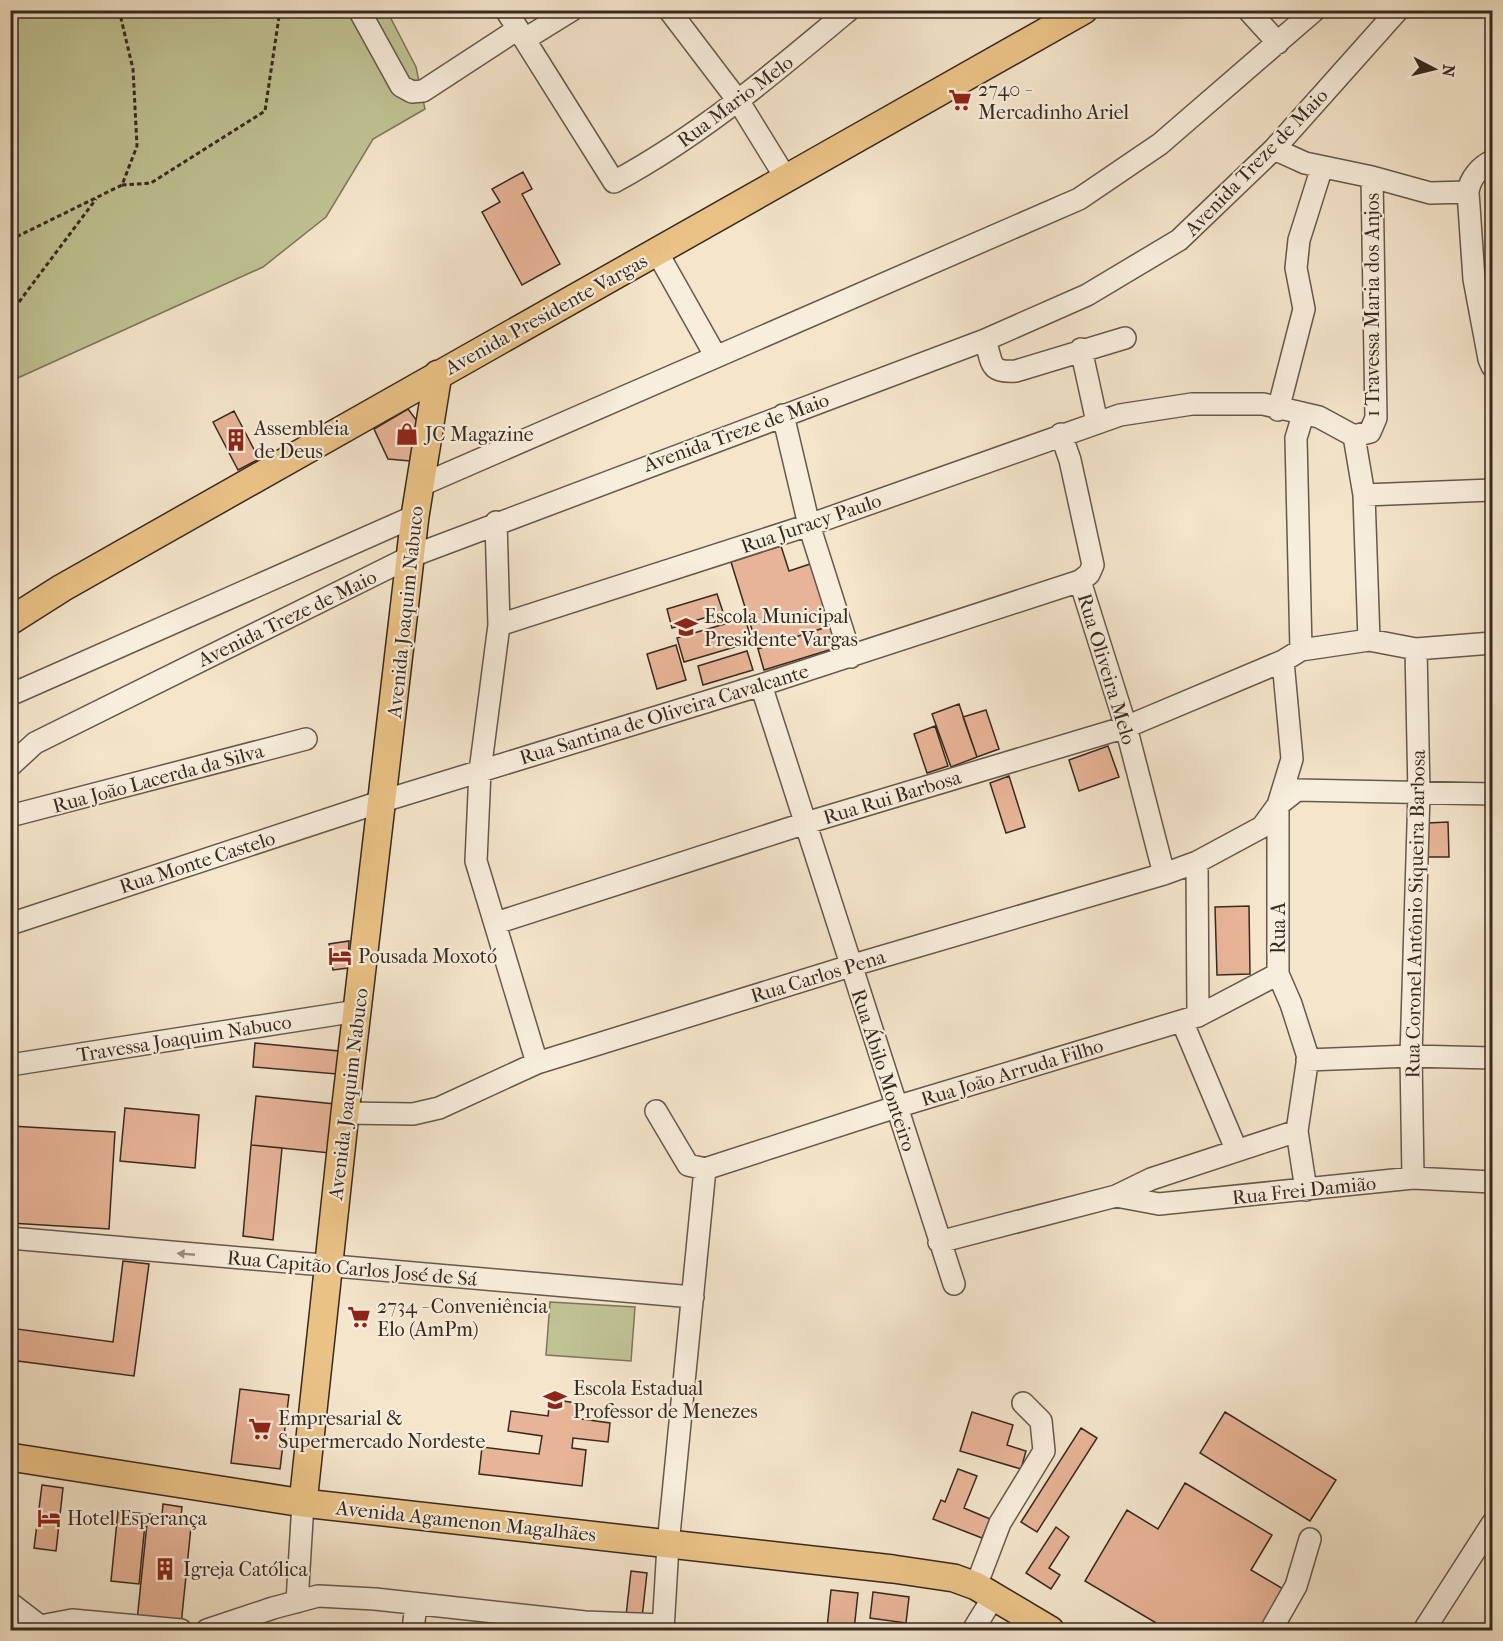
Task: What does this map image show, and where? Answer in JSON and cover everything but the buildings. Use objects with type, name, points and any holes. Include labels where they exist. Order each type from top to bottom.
[{"type":"main road","name":"Avenida Presidente Vargas","points":[[10,621],[62,588],[438,374],[787,180],[1084,10]]},
{"type":"main road","name":"Avenida Joaquim Nabuco","points":[[303,1503],[345,1113],[415,516],[438,374]]},
{"type":"main road","name":"Avenida Agamenon Magalhães","points":[[10,1457],[303,1503],[954,1578],[1050,1630]]},
{"type":"main road","name":"Avenida Agamenon Magalhães","points":[[985,1596],[1023,1630]]},
{"type":"street","points":[[359,10],[401,86],[412,92],[423,91],[521,34],[572,10]]},
{"type":"street","points":[[506,10],[521,34]]},
{"type":"street","name":"Rua Mario Melo","points":[[521,34],[614,182],[662,156],[740,102],[849,10]]},
{"type":"street","points":[[1248,10],[1278,43]]},
{"type":"street","points":[[419,486],[715,355],[1079,199],[1160,144],[1315,10]]},
{"type":"street","name":"Avenida Treze de Maio","points":[[10,766],[35,743],[412,556],[496,522],[985,340],[1088,295],[1179,240],[1274,149],[1398,10]]},
{"type":"street","points":[[678,15],[740,102],[787,180]]},
{"type":"street","points":[[1274,149],[1322,167],[1372,177],[1430,193],[1468,192]]},
{"type":"street","points":[[1492,161],[1484,165],[1469,182],[1468,192],[1483,279],[1489,359],[1492,366]]},
{"type":"street","points":[[1278,410],[1304,309],[1296,268],[1299,240],[1322,167]]},
{"type":"street","name":"1 Travessa Maria dos Anjos","points":[[1362,434],[1376,418],[1372,177]]},
{"type":"street","points":[[657,252],[715,355]]},
{"type":"street","points":[[985,340],[994,369],[1000,372],[1016,371],[1125,338]]},
{"type":"street","points":[[1080,350],[1097,422]]},
{"type":"street","name":"Rua Juracy Paulo","points":[[500,625],[809,525],[1120,415],[1192,404],[1263,404],[1278,410],[1319,417],[1362,434]]},
{"type":"street","points":[[783,415],[809,525],[851,657]]},
{"type":"street","name":"Rua A","points":[[1303,415],[1296,438],[1292,759],[1278,805],[1278,974],[1291,1004],[1308,1060],[1297,1131],[1306,1190]]},
{"type":"street","name":"Rua Oliveira Melo","points":[[1061,434],[1070,460],[1093,565],[1089,574],[1080,581],[1126,727],[1164,874]]},
{"type":"street","points":[[1362,434],[1369,640],[1416,650],[1492,643]]},
{"type":"street","points":[[1365,495],[1492,490]]},
{"type":"street","name":"Avenida Treze de Maio","points":[[10,695],[415,516]]},
{"type":"street","points":[[496,522],[500,625],[480,771],[476,861],[537,1063]]},
{"type":"street","name":"Rua Santina de Oliveira Cavalcante","points":[[383,801],[851,657],[1080,581]]},
{"type":"street","name":"Rua Rui Barbosa","points":[[496,923],[806,823],[1126,727],[1292,656],[1369,640]]},
{"type":"street","name":"Rua Coronel Antônio Siqueira Barbosa","points":[[1413,1178],[1411,1056],[1419,793],[1416,650]]},
{"type":"street","name":"Rua Ábilo Monteiro","points":[[761,685],[954,1284]]},
{"type":"street","name":"Rua João Lacerda da Silva","points":[[10,816],[306,740]]},
{"type":"street","points":[[1278,805],[1297,790],[1492,794]]},
{"type":"street","name":"Rua Monte Castelo","points":[[10,924],[383,801]]},
{"type":"street","name":"Rua Carlos Pena","points":[[345,1113],[414,1114],[439,1108],[537,1063],[850,966],[1164,874],[1197,862],[1262,827],[1278,805]]},
{"type":"street","points":[[1197,862],[1190,1018],[1236,1149]]},
{"type":"street","name":"Rua João Arruda Filho","points":[[705,1169],[896,1107],[1190,1018],[1278,974]]},
{"type":"street","name":"Travessa Joaquim Nabuco","points":[[10,1065],[357,1011]]},
{"type":"street","points":[[1308,1060],[1411,1056],[1492,1058]]},
{"type":"street","points":[[207,1630],[318,1596],[663,1628],[668,1545],[705,1169],[688,1165],[656,1111]]},
{"type":"street","name":"Rua Frei Damião","points":[[939,1242],[1116,1196],[1152,1179],[1236,1149],[1297,1131]]},
{"type":"street","name":"Rua Frei Damião","points":[[1116,1196],[1159,1204],[1413,1178],[1492,1182]]},
{"type":"street","name":"Rua Capitão Carlos José de Sá","points":[[10,1238],[693,1297]]},
{"type":"street","points":[[973,1630],[985,1596],[1000,1523],[1044,1451],[1041,1421],[1023,1403]]},
{"type":"street","name":"Avenida Joaquim Nabuco","points":[[297,1602],[303,1503]]},
{"type":"street","points":[[1424,1630],[1485,1553],[1492,1524]]},
{"type":"street","points":[[1271,1630],[1296,1586],[1310,1539]]},
{"type":"street","points":[[10,1603],[39,1628],[72,1620],[181,1630]]},
{"type":"street","points":[[413,1630],[416,1604]]},
{"type":"path","points":[[119,10],[133,69],[137,146],[122,185]]},
{"type":"path","points":[[10,240],[122,185],[151,183],[265,111],[280,10]]},
{"type":"path","points":[[10,314],[97,198]]},
{"type":"green space","points":[[10,11],[387,11],[416,67],[425,109],[373,139],[326,217],[263,267],[11,381]]},
{"type":"green space","points":[[550,1302],[635,1307],[631,1361],[546,1355]]},
{"type":"place","name":"2740 - Mercadinho Ariel","points":[[960,100]]},
{"type":"place","name":"JC Magazine","points":[[407,434]]},
{"type":"place","name":"Assembleia de Deus","points":[[236,440]]},
{"type":"place","name":"Escola Municipal Presidente Vargas","points":[[686,627]]},
{"type":"place","name":"Pousada Moxotó","points":[[340,956]]},
{"type":"place","name":"2734 - Conveniência Elo (AmPm)","points":[[359,1317]]},
{"type":"place","name":"Escola Estadual Professor de Menezes","points":[[555,1400]]},
{"type":"place","name":"Empresarial & Supermercado Nordeste","points":[[260,1429]]},
{"type":"place","name":"Hotel Esperança","points":[[49,1518]]},
{"type":"place","name":"Igreja Católica","points":[[165,1569]]}]
